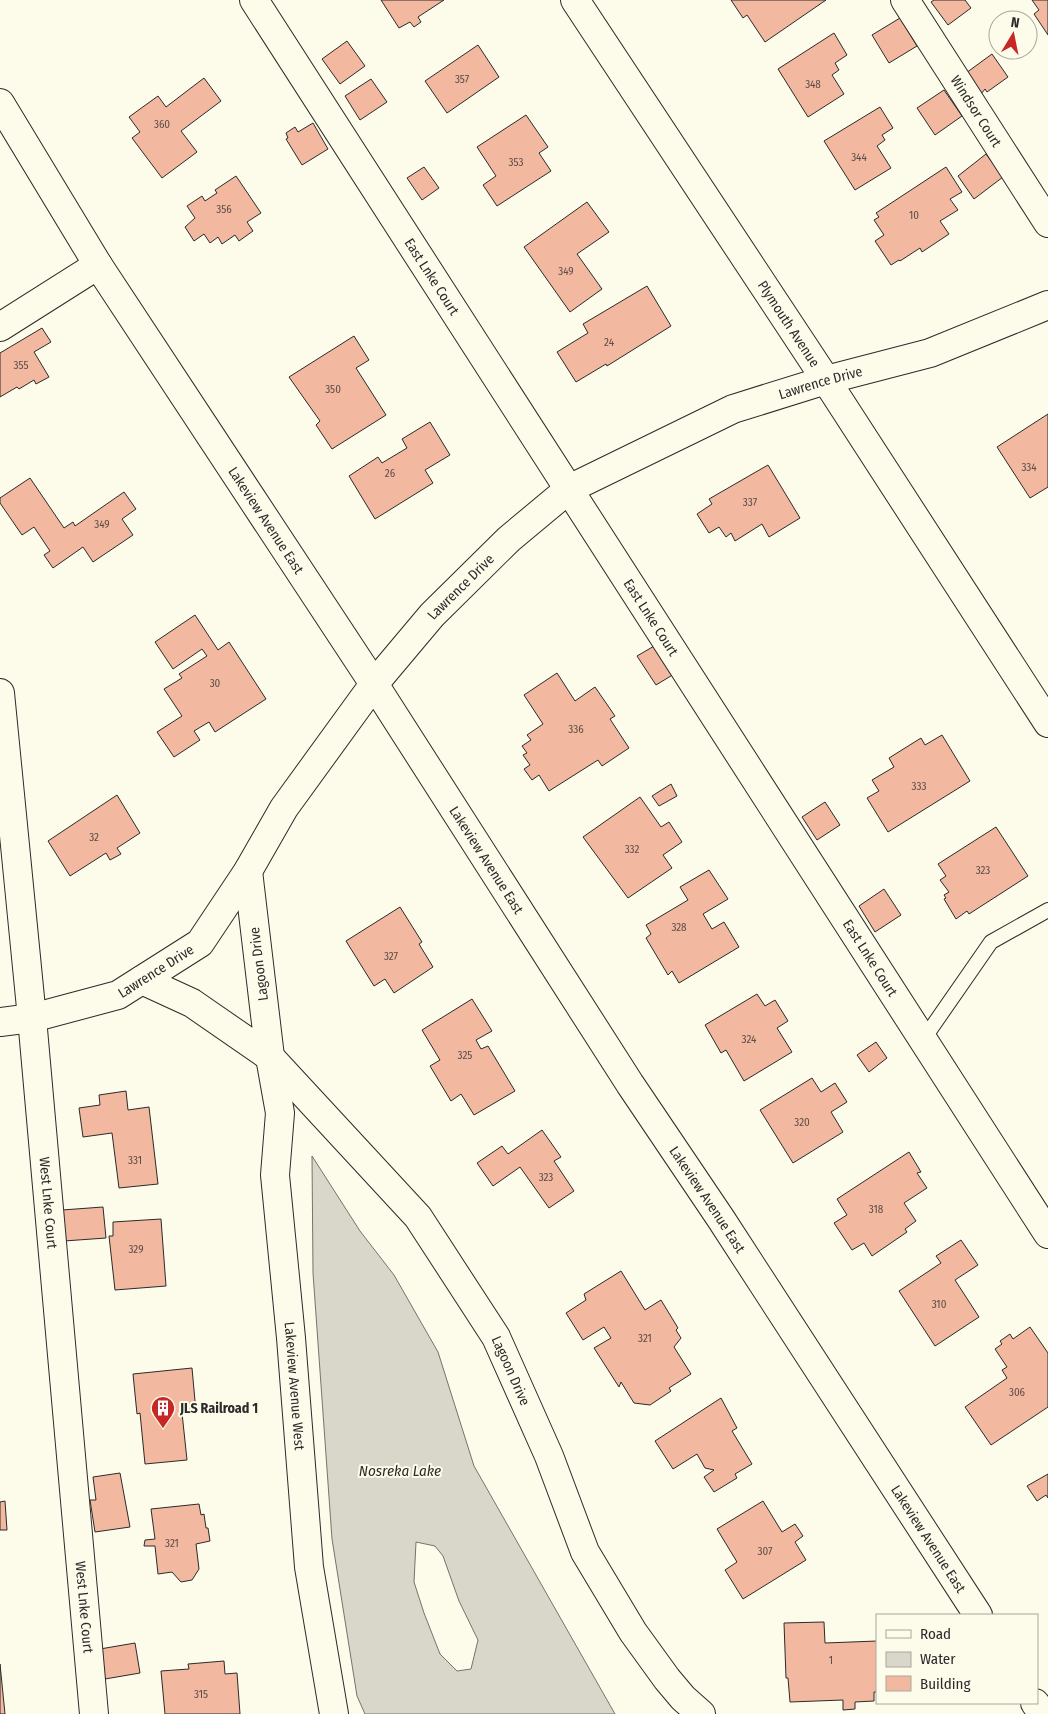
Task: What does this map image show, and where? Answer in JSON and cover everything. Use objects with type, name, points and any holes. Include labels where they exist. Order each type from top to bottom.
[{"type":"street","name":"East Lnke Court","points":[[254,0],[1048,1234]]},
{"type":"street","name":"Plymouth Avenue","points":[[575,0],[826,380],[1048,723]]},
{"type":"street","name":"Windsor Court","points":[[906,0],[1048,223]]},
{"type":"street","name":"Lakeview Avenue East","points":[[0,103],[98,265],[374,684],[630,1084],[722,1219],[977,1614]]},
{"type":"street","points":[[0,327],[98,265]]},
{"type":"street","name":"Lawrence Drive","points":[[0,1022],[32,1018],[118,995],[200,943],[248,871],[284,808],[374,684],[432,615],[509,539],[569,489],[733,409],[826,380],[930,353],[1048,305]]},
{"type":"street","name":"West Lnke Court","points":[[0,693],[32,1018],[94,1714]]},
{"type":"street","name":"Lagoon Drive","points":[[248,871],[270,1057]]},
{"type":"street","name":"Lagoon Drive","points":[[142,980],[192,1003],[270,1057],[418,1217],[496,1337],[549,1456],[586,1552],[633,1632],[683,1698],[701,1714]]},
{"type":"street","name":"Lakeview Avenue West","points":[[270,1057],[280,1113],[275,1175],[291,1338],[308,1567],[334,1714]]},
{"type":"lane","points":[[923,1040],[991,942],[1048,910]]},
{"type":"water","name":"Nosreka Lake","points":[[312,1156],[360,1231],[394,1275],[438,1352],[474,1466],[615,1714],[365,1714],[357,1696],[332,1539],[313,1273]],"holes":[[[416,1542],[435,1546],[443,1556],[459,1601],[478,1640],[471,1669],[457,1671],[440,1654],[414,1582]]]},
{"type":"building","points":[[381,0],[444,0],[418,17],[421,22],[414,27],[410,22],[399,28]]},
{"type":"building","points":[[731,0],[826,0],[765,42],[747,15],[743,18]]},
{"type":"building","points":[[934,0],[965,0],[971,8],[948,25],[931,2]]},
{"type":"building","points":[[1032,0],[1048,0],[1048,35],[1038,20],[1039,10]]},
{"type":"building","points":[[900,18],[917,46],[889,63],[872,35]]},
{"type":"building","points":[[834,33],[847,55],[835,63],[839,70],[832,75],[844,94],[808,117],[778,69]]},
{"type":"building","points":[[347,41],[365,66],[340,84],[322,59]]},
{"type":"building","points":[[478,45],[499,77],[447,113],[425,81]]},
{"type":"building","points":[[988,57],[988,60],[996,60],[1008,77],[987,92],[985,89],[981,94],[966,73]]},
{"type":"building","points":[[204,78],[221,101],[181,131],[197,152],[162,178],[132,138],[140,132],[129,117],[158,96],[166,107]]},
{"type":"building","points":[[371,79],[387,102],[360,120],[345,96]]},
{"type":"building","points":[[944,90],[962,116],[935,135],[917,108]]},
{"type":"building","points":[[880,107],[893,128],[882,135],[885,140],[877,146],[891,168],[855,190],[824,141]]},
{"type":"building","points":[[526,115],[548,147],[539,153],[551,171],[497,206],[483,185],[496,176],[477,147]]},
{"type":"building","points":[[313,123],[328,149],[302,165],[286,139],[288,138],[286,133],[295,127],[298,132]]},
{"type":"building","points":[[986,154],[1003,177],[974,199],[958,176]]},
{"type":"building","points":[[424,167],[439,188],[422,200],[407,178]]},
{"type":"building","points":[[946,167],[962,192],[950,199],[958,210],[940,221],[949,234],[922,252],[920,248],[891,265],[875,241],[884,235],[874,220],[879,217],[876,213]]},
{"type":"building","points":[[236,176],[261,213],[247,222],[253,231],[239,241],[235,235],[222,244],[218,237],[210,243],[204,234],[194,241],[185,227],[195,218],[187,206],[202,196],[205,201],[217,193],[215,190]]},
{"type":"building","points":[[587,202],[609,232],[577,254],[602,289],[570,312],[524,247]]},
{"type":"building","points":[[647,286],[671,326],[607,366],[606,364],[576,382],[557,352],[588,333],[583,324]]},
{"type":"building","points":[[42,328],[51,342],[34,352],[49,377],[36,384],[34,380],[0,397],[0,353]]},
{"type":"building","points":[[354,336],[369,360],[356,368],[386,415],[332,449],[316,425],[320,421],[289,377]]},
{"type":"building","points":[[1048,414],[1048,487],[1030,498],[997,447]]},
{"type":"building","points":[[430,422],[450,455],[425,470],[433,483],[375,519],[349,476],[378,457],[382,463],[407,448],[402,439]]},
{"type":"building","points":[[768,465],[800,518],[769,537],[762,524],[735,541],[731,533],[726,537],[719,527],[709,533],[697,514],[712,504],[709,499]]},
{"type":"building","points":[[30,478],[64,528],[73,522],[75,526],[124,492],[136,509],[122,519],[133,535],[93,562],[83,547],[53,568],[44,555],[50,551],[34,527],[22,535],[0,503],[0,498]]},
{"type":"building","points":[[195,615],[218,650],[229,642],[266,699],[215,732],[209,722],[194,731],[200,740],[174,757],[157,732],[182,716],[164,689],[182,678],[179,674],[207,656],[202,649],[173,669],[155,642]]},
{"type":"building","points":[[661,642],[679,671],[656,685],[637,656]]},
{"type":"building","points":[[557,673],[575,701],[595,687],[615,716],[610,719],[629,748],[602,766],[598,760],[549,791],[539,775],[532,780],[524,769],[530,765],[523,755],[527,753],[522,746],[531,740],[527,735],[543,724],[524,695]]},
{"type":"building","points":[[942,735],[970,781],[888,832],[867,798],[879,791],[872,780],[894,767],[889,758],[921,738],[925,745]]},
{"type":"building","points":[[671,784],[677,796],[659,806],[652,796]]},
{"type":"building","points":[[117,795],[140,833],[117,848],[121,854],[110,860],[106,853],[70,876],[48,841]]},
{"type":"building","points":[[640,797],[661,827],[669,822],[682,842],[663,855],[672,868],[628,898],[583,837]]},
{"type":"building","points":[[825,802],[840,825],[817,840],[802,817]]},
{"type":"building","points":[[996,827],[1028,876],[969,914],[967,911],[956,919],[944,899],[946,898],[944,895],[949,892],[940,880],[946,876],[938,864]]},
{"type":"building","points":[[709,870],[728,899],[703,914],[712,929],[724,922],[739,947],[679,983],[672,971],[668,975],[646,938],[651,934],[646,925],[688,900],[680,887]]},
{"type":"building","points":[[884,889],[901,915],[875,932],[859,906]]},
{"type":"building","points":[[400,907],[422,942],[419,944],[433,967],[394,993],[385,979],[374,986],[346,941]]},
{"type":"building","points":[[757,994],[765,1006],[775,1000],[788,1021],[777,1028],[792,1052],[744,1081],[726,1050],[721,1053],[705,1025]]},
{"type":"building","points":[[472,999],[492,1031],[476,1040],[481,1049],[488,1046],[515,1091],[474,1115],[461,1094],[451,1101],[430,1066],[440,1060],[422,1030]]},
{"type":"building","points":[[876,1042],[887,1058],[869,1072],[857,1055]]},
{"type":"building","points":[[812,1078],[821,1092],[835,1083],[847,1102],[831,1112],[843,1132],[793,1163],[760,1110]]},
{"type":"building","points":[[126,1091],[128,1110],[149,1107],[158,1184],[119,1188],[112,1133],[83,1137],[79,1108],[100,1105],[99,1095]]},
{"type":"building","points":[[542,1130],[561,1157],[554,1161],[574,1191],[549,1208],[520,1167],[493,1186],[477,1163],[502,1146],[508,1154]]},
{"type":"building","points":[[909,1152],[921,1172],[917,1173],[927,1188],[904,1203],[916,1221],[905,1229],[907,1232],[872,1256],[864,1243],[852,1250],[834,1223],[847,1215],[837,1199]]},
{"type":"building","points":[[103,1207],[106,1238],[64,1241],[62,1210]]},
{"type":"building","points":[[161,1219],[166,1286],[115,1290],[109,1236],[113,1236],[113,1222]]},
{"type":"building","points":[[961,1240],[978,1265],[955,1280],[979,1317],[935,1346],[899,1291],[941,1263],[936,1256]]},
{"type":"building","points":[[621,1271],[645,1310],[661,1300],[678,1328],[676,1330],[681,1338],[674,1347],[691,1374],[669,1388],[671,1391],[650,1405],[634,1403],[621,1382],[619,1387],[594,1348],[611,1338],[604,1327],[583,1340],[566,1313],[586,1300],[584,1294]]},
{"type":"building","points":[[1030,1327],[1048,1353],[1048,1407],[991,1445],[965,1407],[1007,1378],[1002,1370],[1007,1367],[995,1349],[1002,1344],[1000,1341],[1010,1334],[1013,1339]]},
{"type":"building","name":"JLS Railroad 1","points":[[192,1368],[196,1412],[182,1413],[187,1460],[145,1464],[140,1413],[137,1414],[133,1374]]},
{"type":"building","points":[[721,1398],[737,1428],[732,1431],[752,1464],[735,1474],[737,1478],[714,1492],[704,1477],[714,1470],[705,1468],[697,1454],[673,1469],[655,1441]]},
{"type":"building","points":[[120,1473],[130,1527],[95,1532],[90,1500],[96,1500],[93,1477]]},
{"type":"building","points":[[1048,1474],[1048,1498],[1046,1495],[1037,1501],[1027,1486]]},
{"type":"building","points":[[5,1501],[7,1530],[0,1530],[0,1502]]},
{"type":"building","points":[[763,1501],[782,1532],[795,1524],[803,1536],[795,1542],[806,1560],[743,1599],[725,1570],[737,1562],[717,1529]]},
{"type":"building","points":[[199,1504],[201,1515],[204,1514],[210,1541],[196,1544],[199,1569],[192,1580],[181,1582],[172,1572],[158,1574],[155,1546],[144,1546],[145,1540],[155,1539],[151,1509]]},
{"type":"building","points":[[824,1622],[825,1643],[876,1641],[876,1692],[874,1692],[874,1701],[855,1702],[855,1709],[843,1710],[843,1700],[790,1702],[788,1678],[786,1678],[784,1623]]},
{"type":"building","points":[[135,1643],[140,1673],[105,1679],[100,1649]]},
{"type":"building","points":[[224,1661],[225,1674],[237,1673],[240,1714],[165,1714],[161,1671],[189,1669],[188,1664]]},
{"type":"building","points":[[0,1664],[5,1714],[0,1714]]},
{"type":"place","name":"JLS Railroad 1","points":[[163,1429]]}]
